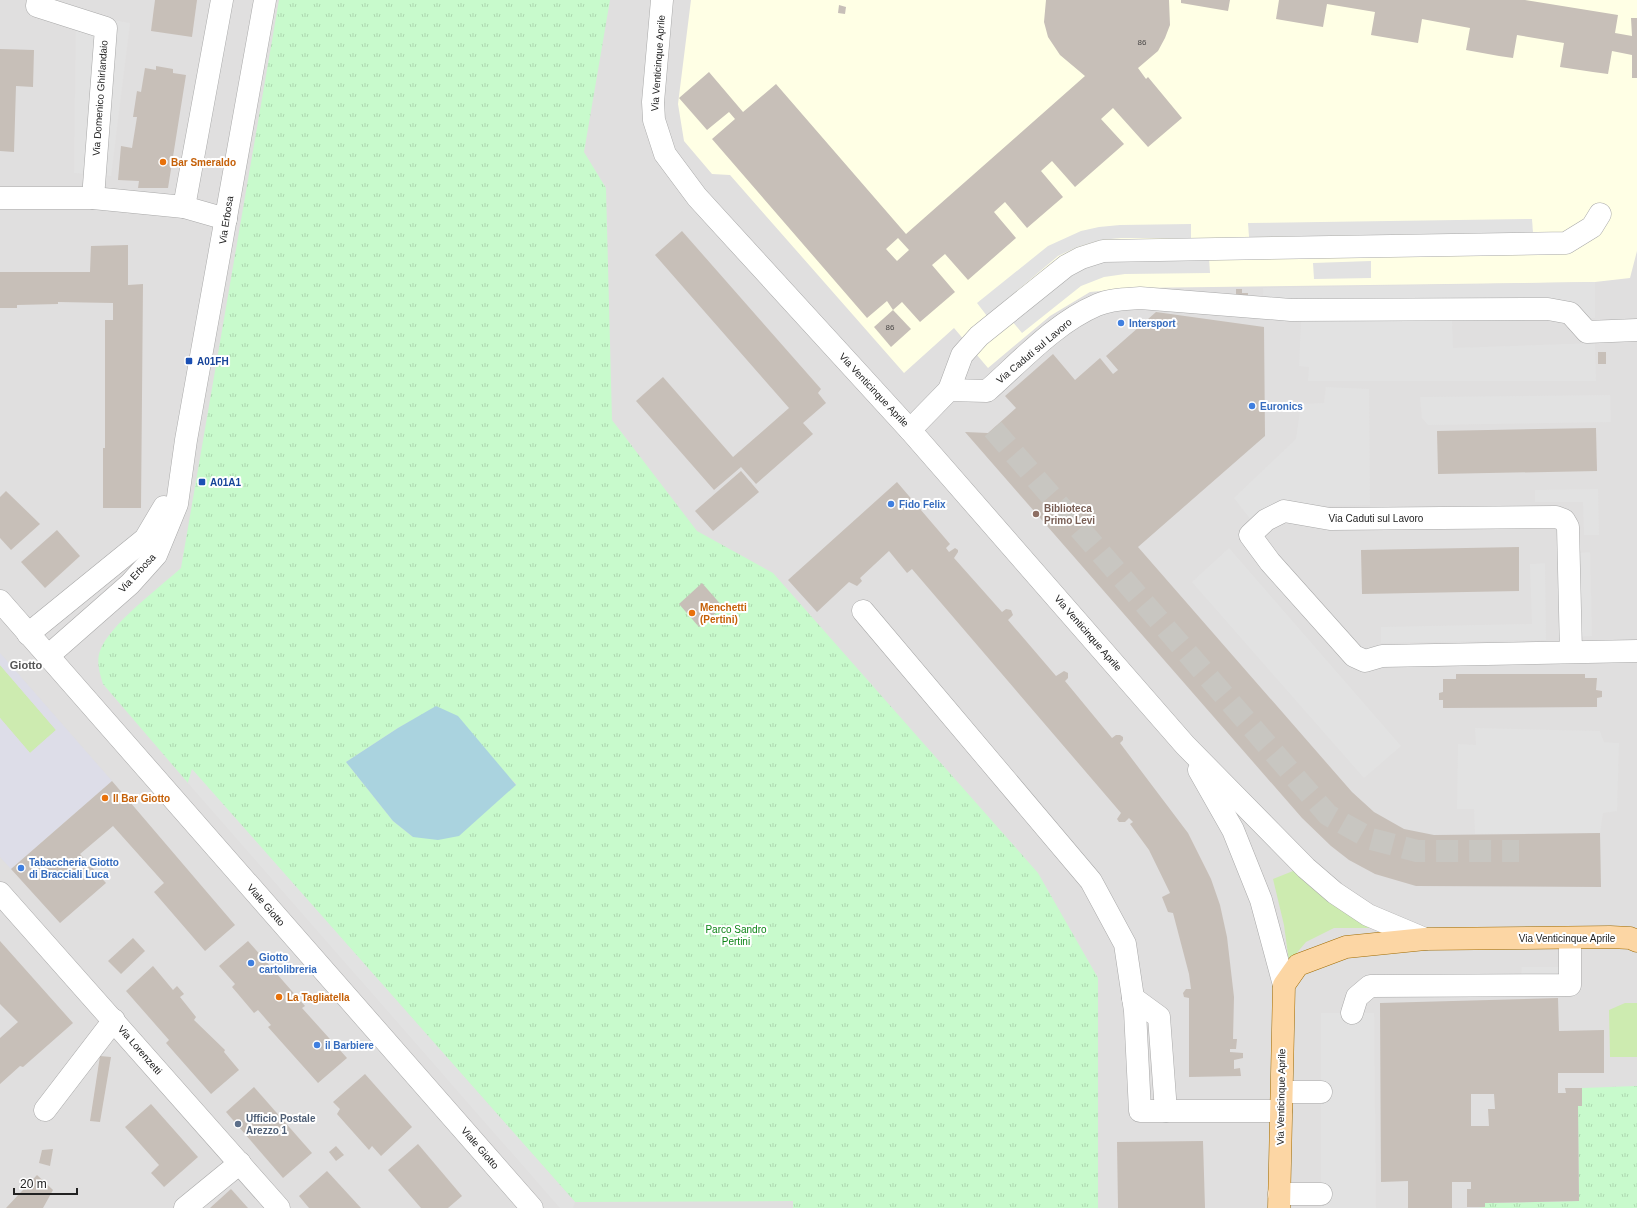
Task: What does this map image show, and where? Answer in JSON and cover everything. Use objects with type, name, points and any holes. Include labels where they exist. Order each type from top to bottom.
[{"type":"main road","name":"Via Venticinque Aprile","points":[[1279,1201],[1284,985],[1298,965],[1346,947],[1425,940],[1635,938]]},
{"type":"street","name":"Via Domenico Ghirlandaio","points":[[38,0],[37,6],[106,28],[93,198]]},
{"type":"street","points":[[184,207],[222,0]]},
{"type":"street","name":"Via Erbosa","points":[[48,656],[130,584],[156,555],[177,504],[186,440],[265,0]]},
{"type":"street","name":"Via Venticinque Aprile","points":[[662,0],[653,102],[654,120],[665,154],[696,197],[910,430],[1185,745],[1306,868],[1335,893],[1368,914],[1425,940]]},
{"type":"street","points":[[0,198],[93,198],[184,207],[226,219]]},
{"type":"street","points":[[910,430],[949,390],[962,355],[979,336],[1066,266],[1080,258],[1102,251],[1566,243],[1592,227],[1600,214]]},
{"type":"street","name":"Via Caduti sul Lavoro","points":[[949,390],[987,391],[1066,321],[1098,304],[1140,298],[1291,310],[1548,309],[1570,313],[1587,332],[1637,330]]},
{"type":"street","name":"Via Erbosa","points":[[28,634],[145,539],[166,503],[186,440]]},
{"type":"street","name":"Via Caduti sul Lavoro","points":[[1571,652],[1568,527],[1564,520],[1556,517],[1330,519],[1284,511],[1266,520],[1250,535],[1270,562],[1322,621],[1354,656],[1365,661],[1382,656],[1637,651]]},
{"type":"street","name":"Viale Giotto","points":[[0,602],[532,1208]]},
{"type":"street","points":[[863,611],[1091,881],[1125,944],[1133,998],[1140,1111],[1166,1111],[1281,1101],[1321,1092]]},
{"type":"street","name":"Via Venticinque Aprile","points":[[1185,745],[1233,830],[1262,900],[1284,985]]},
{"type":"street","name":"Via Lorenzetti","points":[[0,893],[279,1208]]},
{"type":"street","points":[[1352,1013],[1357,997],[1370,986],[1570,985],[1570,938]]},
{"type":"street","points":[[45,1110],[114,1020]]},
{"type":"street","points":[[185,1208],[240,1163]]},
{"type":"street","points":[[1279,1201],[1321,1194]]},
{"type":"shaded area","points":[[0,0],[1637,0],[1637,1208],[0,1208]]},
{"type":"shaded area","points":[[691,0],[1637,0],[1637,251],[1630,278],[1595,282],[1133,288],[1090,292],[1050,316],[988,368],[954,328],[904,373],[730,175],[712,174],[684,141],[678,104]]},
{"type":"shaded area","points":[[76,18],[107,19],[130,23],[111,176],[74,173]]},
{"type":"shaded area","points":[[1532,219],[1533,233],[1249,237],[1248,223]]},
{"type":"shaded area","points":[[1191,224],[1191,238],[1121,238],[1100,240],[1077,247],[1058,256],[987,316],[977,303],[1048,246],[1081,231],[1099,227],[1120,225]]},
{"type":"shaded area","points":[[1209,258],[1210,273],[1125,274],[1104,277],[1081,286],[1022,333],[1012,321],[1071,274],[1098,262]]},
{"type":"shaded area","points":[[1371,261],[1371,278],[1314,279],[1313,263]]},
{"type":"shaded area","points":[[1595,282],[1595,318],[1452,320],[1453,348],[1595,343],[1596,381],[1308,381],[1309,367],[1299,366],[1301,321],[1298,318],[1264,315],[1263,288]]},
{"type":"shaded area","points":[[1326,387],[1369,389],[1370,505],[1305,506],[1254,524],[1234,498],[1296,439],[1301,404],[1324,403]]},
{"type":"shaded area","points":[[1610,395],[1611,422],[1428,425],[1422,418],[1420,397]]},
{"type":"shaded area","points":[[1598,489],[1599,535],[1584,535],[1583,502],[1535,502],[1535,490]]},
{"type":"shaded area","points":[[1229,548],[1401,746],[1364,778],[1192,582]]},
{"type":"shaded area","points":[[1590,552],[1592,636],[1576,637],[1575,553]]},
{"type":"shaded area","points":[[1545,563],[1546,640],[1381,643],[1381,627],[1532,624],[1530,564]]},
{"type":"shaded area","points":[[0,653],[112,781],[11,869],[0,857],[0,718],[30,753],[56,730],[0,665]]},
{"type":"shaded area","points":[[1475,728],[1600,731],[1604,742],[1619,743],[1617,811],[1603,813],[1600,833],[1475,834],[1474,809],[1457,809],[1458,744],[1476,745]]},
{"type":"shaded area","points":[[192,769],[575,1202],[573,1208],[560,1208],[188,783]]},
{"type":"shaded area","points":[[1522,967],[1570,967],[1570,985],[1520,985]]},
{"type":"shaded area","points":[[1321,1013],[1374,1013],[1376,1208],[1321,1208]]},
{"type":"green space","name":"Parco Sandro Pertini","points":[[279,0],[610,0],[584,152],[606,188],[612,420],[697,531],[773,573],[1038,873],[1098,978],[1098,1208],[793,1208],[793,1201],[575,1202],[192,770],[188,783],[103,684],[98,659],[105,641],[113,630],[136,607],[181,568]],"holes":[[[436,707],[516,784],[485,811],[413,837],[393,821],[346,762],[398,728]]]},
{"type":"green space","points":[[0,665],[56,730],[30,753],[0,718]]},
{"type":"green space","points":[[1298,869],[1376,928],[1334,928],[1306,942],[1289,962],[1284,925],[1273,879]]},
{"type":"green space","points":[[1625,1003],[1637,1003],[1637,1057],[1610,1057],[1609,1010]]},
{"type":"green space","points":[[1637,1086],[1637,1208],[1478,1208],[1485,1207],[1485,1203],[1579,1201],[1578,1106],[1582,1106],[1582,1088]]},
{"type":"water","points":[[436,706],[458,716],[516,785],[459,836],[438,840],[413,837],[393,821],[346,762],[398,728]]},
{"type":"building","points":[[155,0],[197,0],[192,37],[151,31]]},
{"type":"building","points":[[1046,0],[1169,0],[1170,25],[1165,38],[1158,51],[1138,68],[1146,79],[1148,77],[1182,118],[1148,147],[1113,108],[1101,119],[1124,144],[1075,187],[1052,161],[1041,171],[1063,197],[1027,228],[1005,202],[994,212],[1016,238],[968,280],[945,254],[932,265],[955,292],[920,322],[902,302],[893,310],[887,301],[867,318],[712,139],[735,119],[729,112],[707,130],[679,98],[709,72],[743,112],[776,84],[906,234],[1085,76],[1060,55],[1048,37],[1044,22]],"holes":[[[898,238],[909,250],[897,261],[886,249]]]},
{"type":"building","points":[[1181,0],[1230,0],[1228,11],[1181,3]]},
{"type":"building","points":[[1279,0],[1525,0],[1618,15],[1615,33],[1632,36],[1631,18],[1637,18],[1637,78],[1632,78],[1632,55],[1612,51],[1608,74],[1560,67],[1564,43],[1517,35],[1513,58],[1499,56],[1466,50],[1470,28],[1422,19],[1418,43],[1371,35],[1375,12],[1327,4],[1323,27],[1276,19]]},
{"type":"building","points":[[839,5],[846,7],[845,14],[838,13]]},
{"type":"building","points":[[0,49],[34,50],[33,87],[16,86],[14,152],[0,151]]},
{"type":"building","points":[[156,66],[173,69],[173,73],[186,75],[168,188],[138,188],[139,181],[118,180],[121,146],[132,148],[137,117],[133,117],[137,91],[141,92],[145,68],[156,70]]},
{"type":"building","points":[[682,231],[821,389],[818,393],[826,403],[803,423],[813,434],[756,484],[741,467],[714,490],[636,401],[663,377],[733,457],[789,408],[655,255]]},
{"type":"building","points":[[128,245],[128,285],[143,284],[141,508],[103,508],[103,448],[105,448],[105,320],[113,320],[113,303],[58,302],[58,304],[17,305],[17,308],[0,308],[0,272],[90,272],[91,246]]},
{"type":"building","points":[[1236,289],[1242,289],[1242,293],[1248,293],[1248,299],[1236,298]]},
{"type":"building","points":[[893,310],[911,329],[891,347],[874,327]]},
{"type":"building","points":[[1156,312],[1264,327],[1265,436],[1138,547],[1352,792],[1374,812],[1404,829],[1434,835],[1600,833],[1601,887],[1416,886],[1375,874],[1349,860],[1331,846],[1302,818],[965,432],[988,433],[1016,408],[1005,396],[1053,354],[1075,380],[1100,358],[1113,374],[1118,370],[1106,356]]},
{"type":"building","points":[[1598,352],[1606,352],[1606,364],[1598,364]]},
{"type":"building","points":[[1596,428],[1597,471],[1438,474],[1437,431]]},
{"type":"building","points":[[741,471],[759,492],[713,531],[695,511]]},
{"type":"building","points":[[897,482],[950,544],[946,548],[949,552],[955,548],[958,550],[954,558],[1002,612],[1006,609],[1011,610],[1013,615],[1008,620],[1056,676],[1064,671],[1068,673],[1068,678],[1065,681],[1112,738],[1116,735],[1123,737],[1123,740],[1120,743],[1188,833],[1211,879],[1220,905],[1227,937],[1234,997],[1233,1039],[1237,1039],[1236,1049],[1230,1049],[1230,1052],[1243,1053],[1243,1058],[1234,1060],[1234,1069],[1240,1068],[1241,1076],[1189,1077],[1189,998],[1184,997],[1183,993],[1186,989],[1191,989],[1189,974],[1173,913],[1168,912],[1162,897],[1170,893],[1149,850],[1130,824],[1133,822],[1129,818],[1125,822],[1119,822],[1117,819],[1121,813],[912,569],[907,573],[889,551],[860,578],[862,581],[857,586],[849,582],[817,612],[788,580]]},
{"type":"building","points":[[6,491],[40,524],[11,550],[0,538],[0,497]]},
{"type":"building","points":[[57,530],[80,556],[45,588],[21,562]]},
{"type":"building","points":[[1519,547],[1519,591],[1362,594],[1361,550]]},
{"type":"building","points":[[702,583],[723,607],[699,627],[679,604]]},
{"type":"building","points":[[1456,674],[1585,674],[1585,678],[1597,678],[1596,690],[1602,691],[1602,697],[1597,698],[1597,707],[1443,708],[1443,700],[1439,700],[1439,693],[1443,692],[1443,679],[1456,679]]},
{"type":"building","points":[[112,781],[235,925],[205,951],[154,892],[164,883],[113,826],[80,854],[106,883],[60,923],[11,869]]},
{"type":"building","points":[[133,938],[145,951],[121,974],[108,961]]},
{"type":"building","points":[[0,941],[73,1023],[23,1067],[20,1066],[0,1084],[0,1038],[18,1022],[0,1004]]},
{"type":"building","points":[[248,941],[305,1006],[302,1008],[347,1058],[318,1083],[268,1027],[271,1025],[258,1010],[254,1013],[232,987],[235,984],[219,966]]},
{"type":"building","points":[[153,966],[173,990],[177,986],[184,994],[180,997],[196,1017],[194,1020],[225,1050],[224,1052],[239,1070],[211,1094],[166,1043],[169,1040],[126,991]]},
{"type":"building","points":[[1558,998],[1559,1031],[1604,1030],[1604,1073],[1558,1073],[1558,1093],[1566,1093],[1565,1088],[1582,1088],[1582,1106],[1578,1106],[1579,1201],[1485,1203],[1485,1207],[1467,1207],[1467,1189],[1471,1189],[1471,1182],[1452,1182],[1452,1208],[1408,1208],[1408,1181],[1381,1182],[1380,1003]],"holes":[[[1471,1094],[1494,1094],[1495,1109],[1488,1109],[1489,1126],[1471,1126]]]},
{"type":"building","points":[[100,1056],[111,1057],[100,1122],[90,1121]]},
{"type":"building","points":[[365,1074],[412,1127],[381,1156],[372,1146],[369,1150],[337,1114],[340,1109],[333,1102]]},
{"type":"building","points":[[254,1087],[312,1153],[283,1178],[226,1112]]},
{"type":"building","points":[[151,1104],[198,1157],[164,1187],[151,1173],[159,1165],[125,1127]]},
{"type":"building","points":[[1203,1141],[1205,1208],[1118,1208],[1117,1142]]},
{"type":"building","points":[[418,1144],[462,1196],[448,1208],[421,1208],[388,1170]]},
{"type":"building","points":[[336,1146],[344,1155],[336,1161],[329,1152]]},
{"type":"building","points":[[53,1149],[50,1166],[39,1163],[42,1150]]},
{"type":"building","points":[[327,1171],[361,1208],[309,1208],[299,1196]]},
{"type":"building","points":[[37,1175],[53,1190],[43,1208],[6,1208]]},
{"type":"building","points":[[231,1189],[248,1208],[210,1208]]},
{"type":"tunnel","points":[[993,429],[1328,815],[1371,839],[1417,851],[1519,851]]},
{"type":"place","name":"Bar Smeraldo","points":[[163,162]]},
{"type":"place","name":"Intersport","points":[[1121,323]]},
{"type":"place","name":"A01FH","points":[[189,361]]},
{"type":"place","name":"Euronics","points":[[1252,406]]},
{"type":"place","name":"A01A1","points":[[202,482]]},
{"type":"place","name":"Fido Felix","points":[[891,504]]},
{"type":"place","name":"Biblioteca Primo Levi","points":[[1036,514]]},
{"type":"place","name":"Menchetti (Pertini)","points":[[692,613]]},
{"type":"place","name":"Il Bar Giotto","points":[[105,798]]},
{"type":"place","name":"Tabaccheria Giotto di Bracciali Luca","points":[[21,868]]},
{"type":"place","name":"Giotto cartolibreria","points":[[251,963]]},
{"type":"place","name":"La Tagliatella","points":[[279,997]]},
{"type":"place","name":"il Barbiere","points":[[317,1045]]},
{"type":"place","name":"Ufficio Postale Arezzo 1","points":[[238,1124]]},
{"type":"district","name":"Giotto","points":[[26,665]]}]
